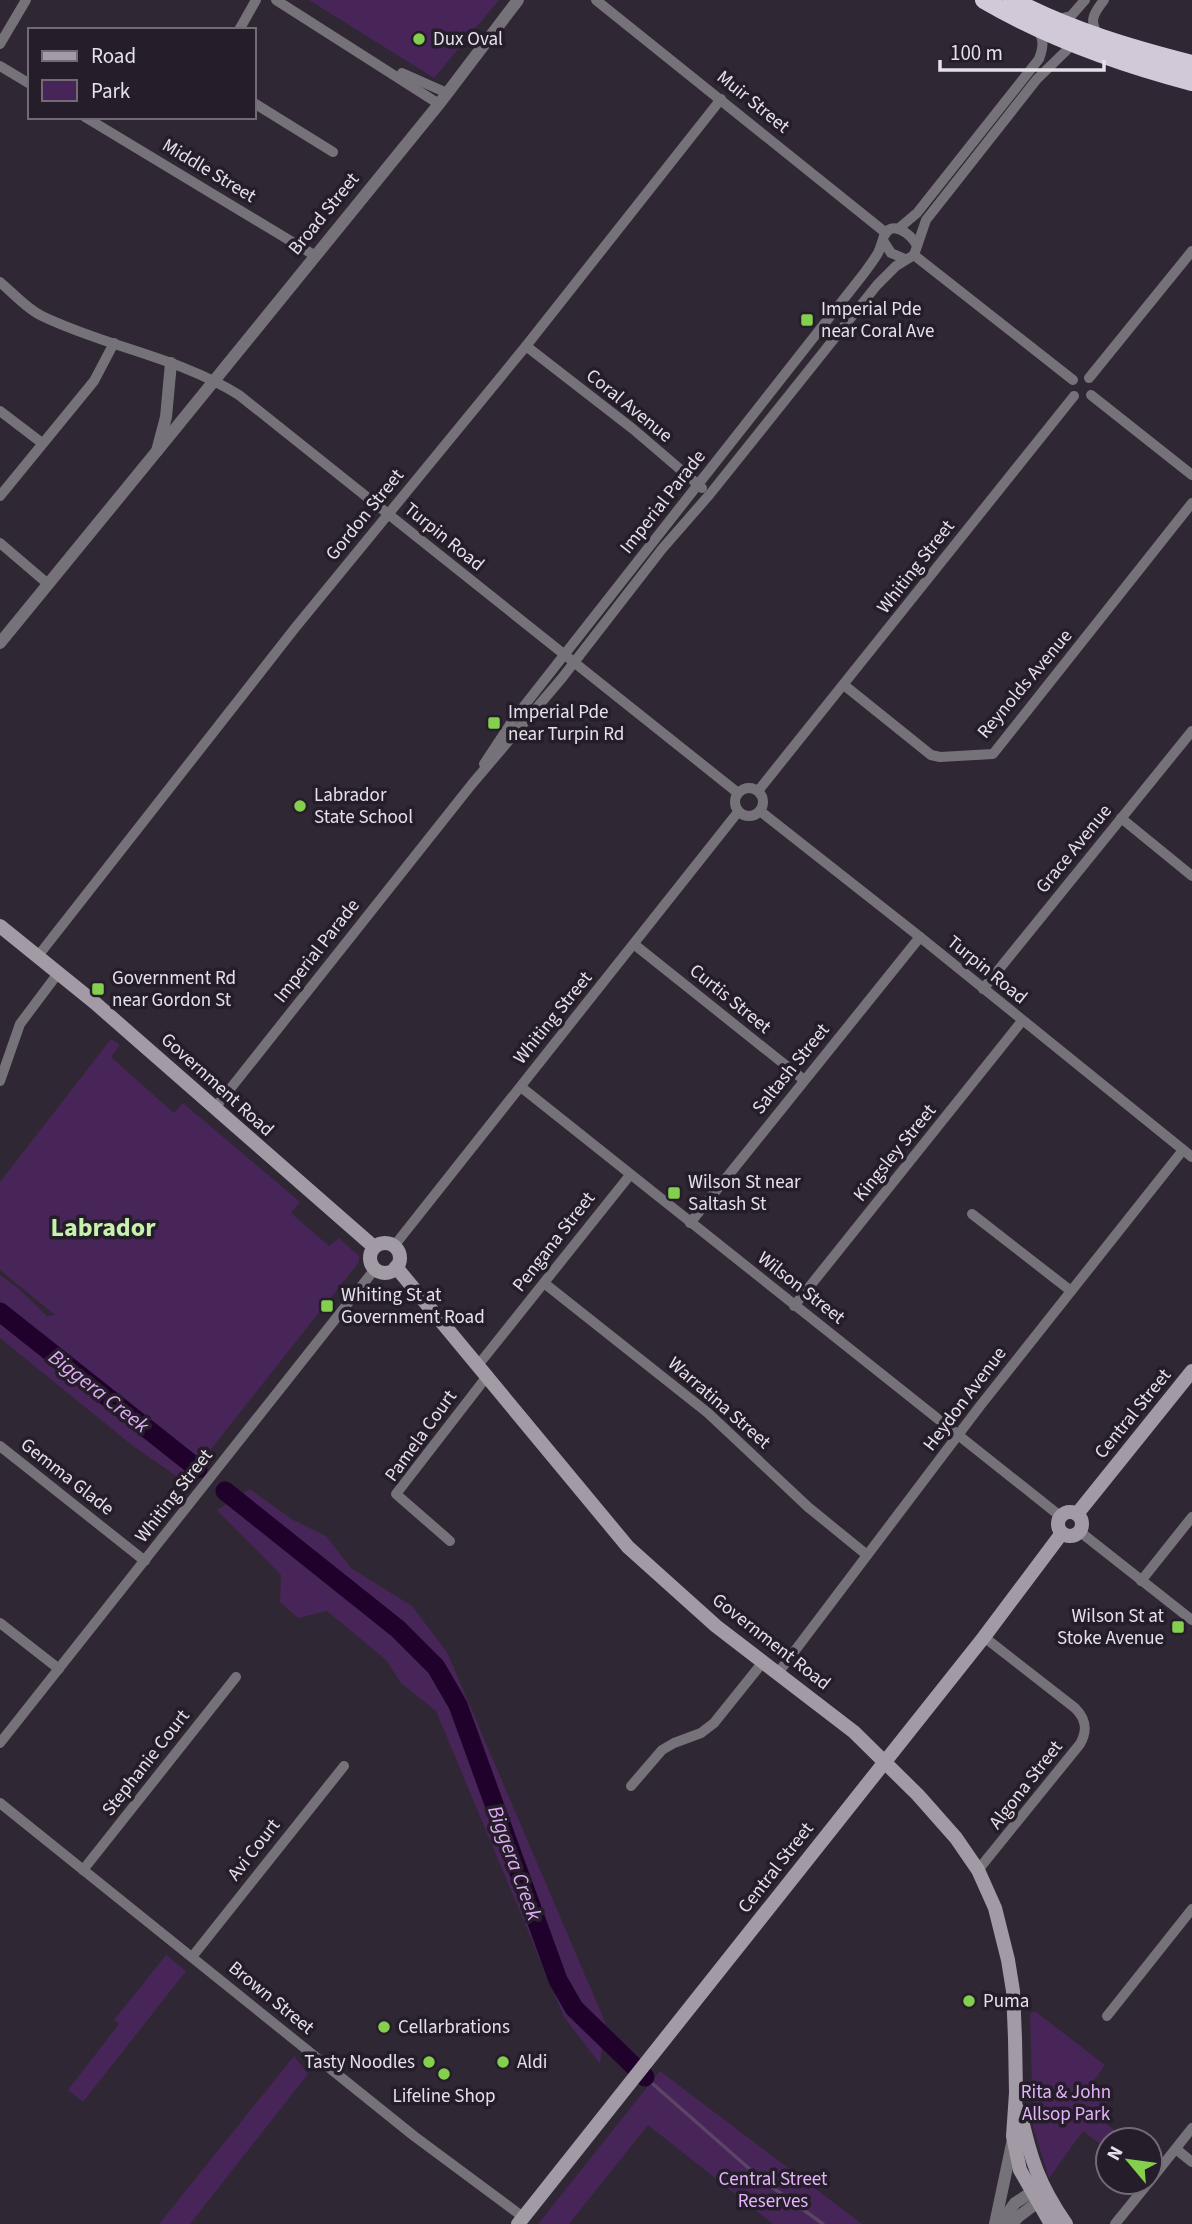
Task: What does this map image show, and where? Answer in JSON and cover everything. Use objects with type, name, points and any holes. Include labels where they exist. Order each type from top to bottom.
[{"type":"highway","points":[[984,0],[1081,47],[1192,82]]},
{"type":"highway","points":[[1012,0],[1049,19],[1102,39],[1192,64]]},
{"type":"main road","name":"Government Road","points":[[2,932],[59,972],[374,1247]]},
{"type":"main road","points":[[384,1243],[394,1246],[399,1256],[396,1267],[384,1272],[375,1269],[370,1261],[374,1247],[384,1243]]},
{"type":"main road","name":"Government Road","points":[[396,1267],[628,1547],[716,1626],[854,1732],[885,1760],[956,1838],[978,1870],[995,1908],[1008,1960],[1013,1991],[1016,2093],[1013,2136],[1020,2171],[1039,2194]]},
{"type":"main road","name":"Central Street","points":[[1077,1514],[1192,1371]]},
{"type":"main road","points":[[1067,1511],[1077,1514],[1082,1520],[1079,1531],[1069,1536],[1062,1533],[1057,1523],[1060,1516],[1067,1511]]},
{"type":"main road","name":"Central Street","points":[[520,2221],[984,1636],[1062,1533]]},
{"type":"main road","name":"Government Road","points":[[1016,2093],[1039,2194]]},
{"type":"main road","points":[[1039,2194],[1051,2224]]},
{"type":"main road","points":[[1039,2194],[1066,2224]]},
{"type":"street","points":[[0,44],[26,0]]},
{"type":"street","points":[[240,28],[256,0]]},
{"type":"street","points":[[276,0],[377,63],[443,98]]},
{"type":"street","name":"Broad Street","points":[[0,643],[216,380],[443,98],[518,0]]},
{"type":"street","name":"Muir Street","points":[[596,0],[721,99],[885,237],[891,253],[912,252]]},
{"type":"street","points":[[1049,19],[1068,18],[1085,0]]},
{"type":"street","points":[[1102,39],[1093,29],[1092,22],[1095,11],[1104,0]]},
{"type":"street","name":"Imperial Parade","points":[[215,1108],[472,784],[573,664],[656,557],[710,494],[877,285],[912,252],[926,220],[1039,59],[1043,47],[1042,38],[1039,31],[1028,23]]},
{"type":"street","name":"Imperial Parade","points":[[898,229],[917,213],[1037,79],[1071,46],[1081,47]]},
{"type":"street","points":[[0,66],[28,83]]},
{"type":"street","name":"Gordon Street","points":[[38,956],[295,628],[526,346],[721,99]]},
{"type":"street","points":[[256,104],[333,152]]},
{"type":"street","name":"Middle Street","points":[[88,119],[314,255]]},
{"type":"street","points":[[885,237],[898,229],[912,237],[912,252],[1073,380]]},
{"type":"street","name":"Imperial Parade","points":[[472,784],[513,720],[864,272],[885,237]]},
{"type":"street","points":[[1089,378],[1190,258]]},
{"type":"street","name":"Turpin Road","points":[[0,282],[40,315],[216,380],[258,410],[738,793]]},
{"type":"street","points":[[0,496],[94,381],[114,344]]},
{"type":"street","name":"Coral Avenue","points":[[526,346],[633,429],[710,494]]},
{"type":"street","name":"Broad Street","points":[[157,451],[166,417],[171,363]]},
{"type":"street","points":[[1082,376],[1089,378],[1094,387],[1091,395],[1081,399],[1074,396],[1071,387],[1073,380],[1082,376]]},
{"type":"street","points":[[1091,395],[1192,475]]},
{"type":"street","name":"Whiting Street","points":[[758,791],[1074,396]]},
{"type":"street","points":[[756,410],[769,420]]},
{"type":"street","points":[[0,411],[42,443]]},
{"type":"street","name":"Reynolds Avenue","points":[[844,685],[932,755],[940,757],[993,754],[1192,503]]},
{"type":"street","points":[[0,544],[48,584]]},
{"type":"street","name":"Grace Avenue","points":[[983,989],[1192,731]]},
{"type":"street","points":[[745,788],[758,791],[763,801],[760,811],[749,816],[738,812],[734,803],[738,793],[745,788]]},
{"type":"street","name":"Turpin Road","points":[[760,811],[1188,1154]]},
{"type":"street","name":"Whiting Street","points":[[394,1246],[738,812]]},
{"type":"street","points":[[1121,818],[1192,876]]},
{"type":"street","name":"Saltash Street","points":[[691,1223],[920,937]]},
{"type":"street","name":"Curtis Street","points":[[635,945],[804,1080]]},
{"type":"street","points":[[0,1081],[20,1024],[59,972]]},
{"type":"street","name":"Kingsley Street","points":[[794,1306],[1022,1021]]},
{"type":"street","name":"Wilson Street","points":[[521,1087],[1060,1516]]},
{"type":"street","name":"Heydon Avenue","points":[[778,1673],[1071,1291],[1188,1154]]},
{"type":"street","name":"Pengana Street","points":[[483,1370],[544,1283],[630,1175]]},
{"type":"street","points":[[972,1214],[1071,1291]]},
{"type":"street","name":"Whiting Street","points":[[0,1743],[375,1269]]},
{"type":"street","name":"Warratina Street","points":[[544,1283],[708,1413],[808,1507],[867,1555]]},
{"type":"street","name":"Pamela Court","points":[[450,1541],[396,1494],[483,1370]]},
{"type":"street","name":"Gemma Glade","points":[[0,1446],[145,1561]]},
{"type":"street","points":[[1141,1581],[1192,1517]]},
{"type":"street","points":[[1079,1531],[1192,1620]]},
{"type":"street","points":[[0,1623],[59,1669]]},
{"type":"street","name":"Algona Street","points":[[978,1870],[1080,1744],[1085,1728],[1083,1717],[1075,1708],[984,1636]]},
{"type":"street","points":[[631,1786],[662,1750],[701,1733],[714,1723],[763,1661]]},
{"type":"street","name":"Stephanie Court","points":[[83,1870],[236,1677]]},
{"type":"street","name":"Avi Court","points":[[192,1957],[344,1766]]},
{"type":"street","name":"Brown Street","points":[[0,1803],[520,2221]]},
{"type":"street","points":[[1107,2016],[1188,1923],[1192,1909]]},
{"type":"street","points":[[1164,2164],[1192,2129]]},
{"type":"street","name":"Government Road","points":[[995,2224],[1013,2136]]},
{"type":"street","points":[[1176,2149],[1192,2162]]},
{"type":"street","points":[[1000,2224],[1015,2203],[1039,2194]]},
{"type":"street","points":[[1012,2224],[1039,2194]]},
{"type":"street","points":[[1115,2224],[1138,2196]]},
{"type":"green space","name":"Dux Oval","points":[[309,0],[499,0],[434,78]]},
{"type":"green space","points":[[111,1039],[120,1045],[111,1057],[174,1113],[183,1103],[300,1202],[291,1213],[329,1246],[339,1238],[359,1256],[359,1262],[185,1482],[133,1446],[0,1338],[0,1275],[47,1316],[55,1315],[0,1270],[0,1182]]},
{"type":"green space","points":[[250,1489],[293,1520],[326,1536],[351,1568],[412,1606],[447,1652],[605,2022],[600,2064],[564,2017],[436,1711],[401,1683],[386,1660],[327,1611],[298,1618],[280,1602],[281,1575],[217,1510]]},
{"type":"green space","points":[[166,1955],[186,1971],[83,2102],[68,2090],[119,2024],[114,2020]]},
{"type":"green space","name":"Rita & John Allsop Park","points":[[1036,2012],[1105,2065],[1092,2083],[1110,2098],[1096,2116],[1109,2126],[1094,2126],[1094,2139],[1083,2131],[1049,2178],[1033,2127],[1030,2013]]},
{"type":"green space","points":[[294,2056],[308,2074],[190,2224],[159,2224]]},
{"type":"green space","name":"Central Street Reserves","points":[[660,2071],[862,2224],[773,2224],[648,2125],[569,2224],[538,2224]]},
{"type":"waterway","name":"Biggera Creek","points":[[0,1312],[198,1469]]},
{"type":"waterway","name":"Biggera Creek","points":[[225,1491],[398,1629],[436,1667],[458,1705],[558,1980],[574,2008],[645,2077]]},
{"type":"waterway","name":"Biggera Creek","points":[[645,2077],[761,2179],[823,2224]]},
{"type":"place","name":"Dux Oval","points":[[419,39]]},
{"type":"place","name":"Imperial Pde near Coral Ave","points":[[807,320]]},
{"type":"place","name":"Imperial Pde near Turpin Rd","points":[[494,723]]},
{"type":"place","name":"Labrador State School","points":[[300,806]]},
{"type":"place","name":"Government Rd near Gordon St","points":[[98,989]]},
{"type":"place","name":"Wilson St near Saltash St","points":[[674,1193]]},
{"type":"place","name":"Whiting St at Government Road","points":[[327,1306]]},
{"type":"place","name":"Wilson St at Stoke Avenue","points":[[1178,1627]]},
{"type":"place","name":"Puma","points":[[969,2001]]},
{"type":"place","name":"Cellarbrations","points":[[384,2027]]},
{"type":"place","name":"Tasty Noodles","points":[[429,2062]]},
{"type":"place","name":"Aldi","points":[[503,2062]]},
{"type":"place","name":"Lifeline Shop","points":[[444,2074]]},
{"type":"district","name":"Labrador","points":[[103,1227]]}]
